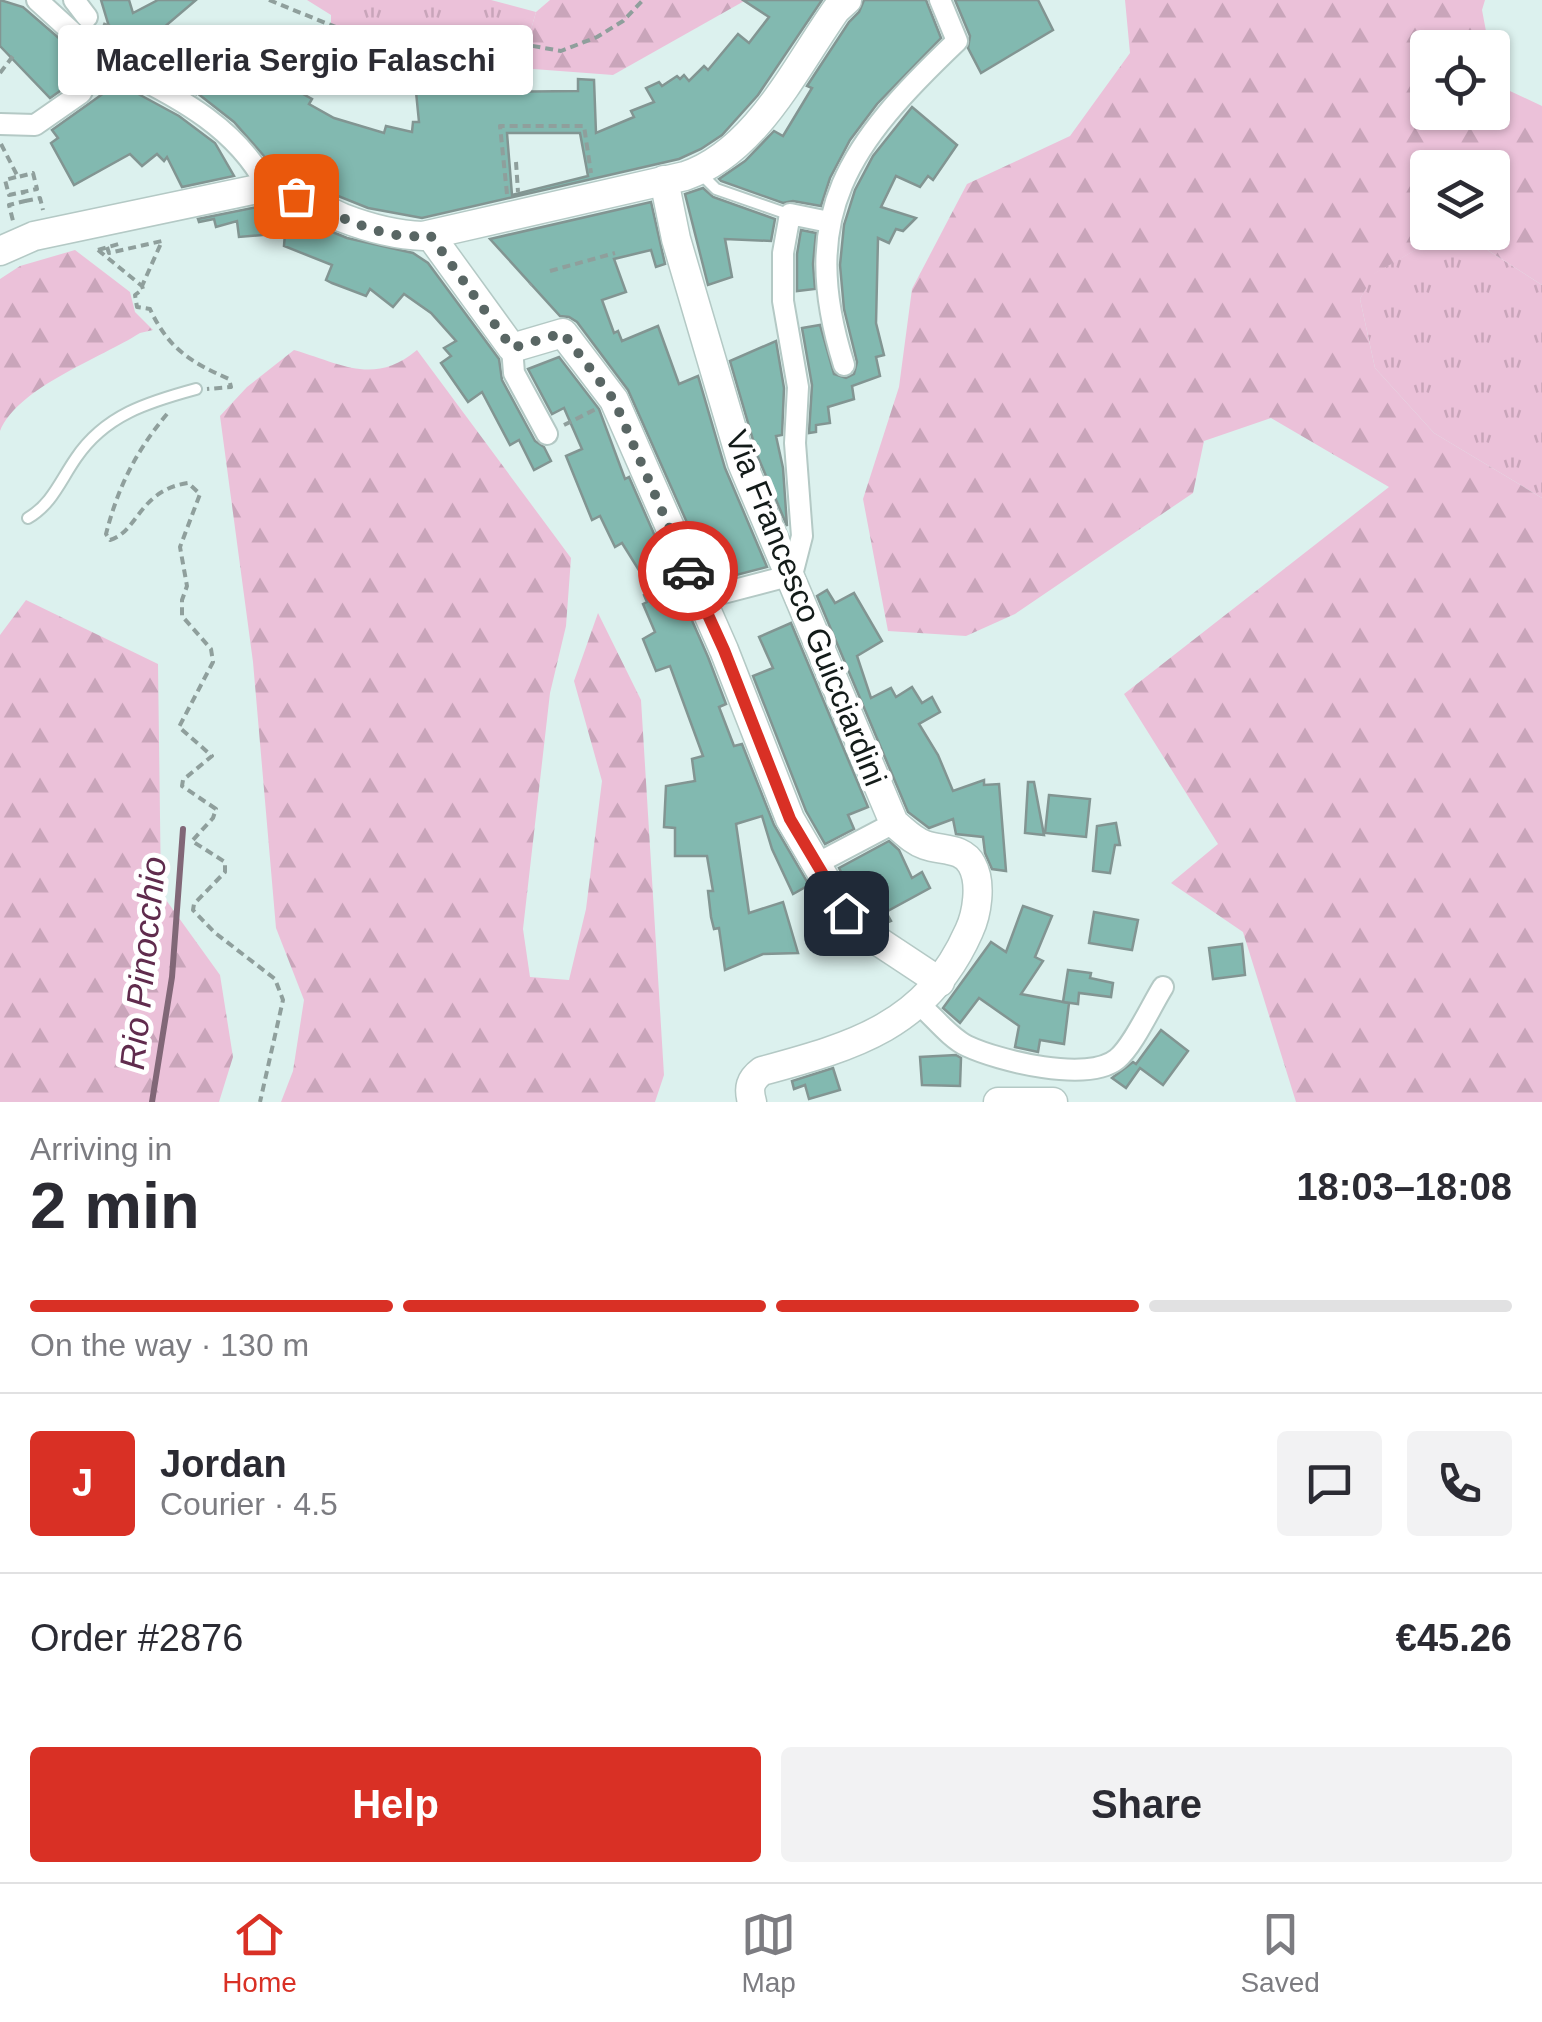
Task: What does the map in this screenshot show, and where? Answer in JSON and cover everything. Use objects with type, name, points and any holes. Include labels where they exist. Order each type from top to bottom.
[{"type":"main road","points":[[0,251],[31,227],[267,187],[348,220],[399,235],[430,235],[698,171],[745,135],[847,0]]},
{"type":"main road","name":"Via Francesco Guicciardini","points":[[664,180],[672,240],[742,463],[894,822],[923,845],[962,853],[971,861],[976,874],[976,916],[940,982],[920,1004],[863,1040],[762,1071],[749,1088],[752,1102]]},
{"type":"main road","points":[[430,235],[512,348],[563,333],[614,400],[724,650],[790,819],[846,913]]},
{"type":"main road","points":[[876,939],[940,982]]},
{"type":"main road","points":[[998,1102],[1052,1102]]},
{"type":"street","points":[[0,124],[36,125],[81,93],[95,59],[37,0]]},
{"type":"street","points":[[844,365],[826,289],[824,264],[829,222],[848,170],[862,146],[896,100],[957,40],[940,0]]},
{"type":"street","points":[[125,71],[180,98],[226,135],[257,167],[267,187]]},
{"type":"street","points":[[700,600],[792,575],[802,536],[795,442],[798,387],[784,301],[782,253],[788,214],[829,222]]},
{"type":"street","points":[[512,348],[514,373],[547,434]]},
{"type":"street","points":[[816,864],[894,822]]},
{"type":"street","points":[[920,1004],[964,1045],[1004,1059],[1078,1071],[1101,1069],[1120,1057],[1163,987]]},
{"type":"lane","points":[[698,171],[716,189],[788,214]]},
{"type":"lane","points":[[28,518],[43,509],[93,434],[126,412],[196,390]]},
{"type":"path","points":[[269,0],[364,39],[392,44],[432,47],[458,40],[505,41],[561,50],[597,38],[622,21],[642,0]]},
{"type":"path","points":[[0,73],[12,56]]},
{"type":"path","points":[[508,204],[500,126],[584,126],[593,183]]},
{"type":"path","points":[[0,143],[18,177]]},
{"type":"path","points":[[516,162],[519,201],[535,197],[536,210]]},
{"type":"path","points":[[33,173],[36,189],[22,192],[9,195],[6,180],[33,173]]},
{"type":"path","points":[[22,192],[25,201]]},
{"type":"path","points":[[40,198],[44,214],[31,227],[13,222],[9,205],[40,198]]},
{"type":"path","points":[[142,286],[98,250],[106,247],[109,253],[162,241],[143,290],[136,295],[137,306],[150,309],[161,333],[183,355],[229,378],[231,387],[196,390]]},
{"type":"path","points":[[550,271],[615,253]]},
{"type":"path","points":[[547,434],[614,400]]},
{"type":"path","points":[[169,412],[144,441],[124,478],[106,534],[110,540],[118,538],[148,501],[167,486],[188,483],[200,494],[180,547],[187,586],[182,616],[211,649],[213,662],[179,727],[212,756],[183,780],[182,786],[216,810],[192,841],[225,862],[225,872],[194,904],[193,910],[214,932],[274,979],[283,1000],[260,1102]]},
{"type":"green space","points":[[307,0],[491,0],[536,12],[520,68],[398,60],[331,36],[331,15]]},
{"type":"green space","points":[[550,0],[746,0],[613,75],[520,68],[536,12]]},
{"type":"green space","points":[[1125,0],[1485,0],[1482,10],[1486,30],[1410,30],[1410,130],[1510,130],[1510,91],[1542,106],[1542,285],[1487,250],[1510,250],[1510,150],[1410,150],[1410,250],[1416,250],[1374,274],[1360,299],[1375,368],[1434,433],[1542,498],[1542,1102],[1296,1102],[1243,932],[1171,883],[1218,844],[1124,694],[1389,487],[1271,418],[1204,441],[1193,493],[1015,614],[966,636],[888,631],[863,499],[899,387],[912,289],[967,184],[1070,136],[1130,53]]},
{"type":"green space","points":[[75,250],[130,292],[135,312],[153,330],[140,333],[42,387],[10,415],[0,431],[0,279],[20,266]]},
{"type":"green space","points":[[1415,250],[1487,250],[1542,285],[1542,498],[1434,433],[1375,368],[1360,299],[1373,274]]},
{"type":"green space","points":[[294,350],[343,366],[372,370],[401,361],[417,350],[571,558],[566,626],[550,693],[523,929],[530,977],[569,980],[586,909],[602,781],[574,681],[598,613],[641,700],[664,1075],[655,1102],[281,1102],[293,1071],[304,1000],[276,928],[253,662],[220,416],[247,387]]},
{"type":"green space","points":[[26,600],[158,664],[161,893],[220,975],[233,1057],[219,1102],[0,1102],[0,635]]},
{"type":"building","points":[[0,0],[23,7],[61,40],[80,63],[70,84],[50,98],[0,46]]},
{"type":"building","points":[[101,0],[129,0],[133,13],[158,0],[196,0],[156,34],[169,42],[161,53],[195,69],[212,49],[199,39],[211,28],[269,75],[274,70],[312,99],[309,104],[334,118],[384,133],[386,126],[412,132],[413,122],[419,122],[416,92],[398,91],[400,76],[474,74],[475,87],[490,86],[490,92],[578,91],[578,79],[594,80],[596,133],[634,117],[631,111],[654,102],[646,88],[659,82],[662,86],[677,76],[680,79],[684,75],[689,81],[704,66],[708,70],[738,34],[749,43],[769,17],[743,0],[822,0],[758,95],[722,135],[701,149],[679,159],[422,218],[368,208],[278,172],[234,122],[192,89],[194,93],[131,59],[118,59],[108,53],[113,40]],"holes":[[[507,133],[580,133],[588,176],[512,195]]]},
{"type":"building","points":[[864,0],[926,0],[941,38],[877,104],[850,140],[830,178],[821,206],[783,203],[721,181],[774,131],[783,136],[812,88],[807,86]]},
{"type":"building","points":[[955,0],[1038,0],[1053,30],[981,73],[968,48],[970,36]]},
{"type":"building","points":[[118,83],[179,116],[215,143],[234,176],[182,187],[167,157],[164,161],[157,154],[142,166],[130,154],[74,185],[51,143],[58,138],[52,130]]},
{"type":"building","points":[[912,107],[957,145],[933,180],[928,176],[920,187],[896,176],[881,207],[916,218],[903,231],[896,229],[889,243],[878,238],[876,323],[884,355],[876,357],[880,376],[852,386],[854,399],[828,407],[830,423],[816,425],[816,432],[809,433],[812,385],[802,328],[820,325],[834,374],[846,378],[854,374],[857,362],[844,309],[840,265],[844,225],[855,190],[873,156]]},
{"type":"building","points":[[703,188],[713,197],[775,219],[771,241],[725,239],[732,277],[708,285],[685,194]]},
{"type":"building","points":[[651,202],[665,264],[656,267],[651,250],[614,259],[626,292],[602,300],[614,333],[618,331],[622,341],[658,326],[679,384],[698,376],[725,468],[767,567],[713,581],[628,390],[577,322],[560,316],[490,239]]},
{"type":"building","points":[[267,205],[347,238],[413,253],[428,263],[499,359],[502,380],[535,441],[544,447],[551,461],[534,470],[519,440],[510,445],[482,392],[468,402],[441,363],[451,356],[444,348],[456,341],[431,313],[404,294],[393,307],[370,289],[366,296],[326,280],[332,265],[284,246],[285,233],[239,237],[237,221],[216,227],[214,219],[198,219]]},
{"type":"building","points":[[801,230],[816,233],[815,289],[797,291],[797,254]]},
{"type":"building","points":[[776,341],[784,388],[782,435],[776,436],[783,468],[787,526],[758,457],[730,361]]},
{"type":"building","points":[[559,357],[599,409],[625,479],[629,477],[708,657],[726,704],[719,707],[734,746],[742,744],[774,825],[809,885],[793,894],[762,816],[736,824],[749,913],[783,902],[798,953],[763,954],[725,970],[719,928],[714,929],[711,917],[708,891],[713,891],[707,856],[675,856],[675,828],[664,827],[666,786],[695,781],[692,759],[703,756],[670,666],[656,671],[643,639],[655,632],[643,604],[647,602],[644,595],[649,592],[642,575],[622,543],[615,547],[600,516],[592,520],[566,456],[582,449],[564,408],[552,414],[528,369]]},
{"type":"building","points":[[827,590],[835,603],[854,593],[882,641],[857,656],[871,698],[891,688],[896,697],[912,687],[922,703],[932,697],[940,712],[919,724],[953,791],[984,780],[984,785],[999,784],[1006,871],[992,869],[983,837],[956,834],[953,819],[929,828],[908,812],[817,596]]},
{"type":"building","points":[[791,623],[868,807],[848,815],[854,829],[825,844],[806,811],[753,676],[773,668],[759,637]]},
{"type":"building","points":[[1028,782],[1034,782],[1044,835],[1025,833]]},
{"type":"building","points":[[1049,795],[1090,799],[1086,837],[1045,833]]},
{"type":"building","points":[[1116,823],[1120,845],[1115,845],[1110,873],[1093,871],[1097,826]]},
{"type":"building","points":[[889,841],[899,850],[912,878],[922,872],[930,888],[886,912],[891,921],[868,923],[858,936],[856,931],[842,938],[838,929],[855,928],[862,912],[839,868]]},
{"type":"building","points":[[1023,906],[1052,916],[1035,957],[1043,961],[1021,994],[1069,1003],[1064,1044],[1040,1040],[1038,1052],[1015,1047],[1019,1026],[979,998],[960,1023],[943,1008],[991,942],[1006,952]]},
{"type":"building","points":[[1094,912],[1138,920],[1132,950],[1089,943]]},
{"type":"building","points":[[1242,944],[1245,975],[1213,979],[1209,948]]},
{"type":"building","points":[[1068,970],[1091,973],[1090,978],[1113,983],[1111,997],[1079,993],[1078,1004],[1063,1002]]},
{"type":"building","points":[[1161,1030],[1188,1051],[1163,1085],[1140,1068],[1126,1088],[1112,1078],[1133,1062],[1136,1064]]},
{"type":"building","points":[[920,1057],[961,1058],[960,1086],[922,1085]]},
{"type":"building","points":[[833,1068],[840,1090],[809,1099],[805,1085],[794,1089],[792,1081]]},
{"type":"waterway","name":"Rio Pinocchio","points":[[152,1102],[172,977],[183,829]]},
{"type":"tunnel","points":[[95,53],[125,71]]},
{"type":"tunnel","points":[[845,913],[875,939]]},
{"type":"way so far","points":[[296,196],[348,220],[399,235],[430,235],[512,348],[563,333],[614,400],[688,571]]},
{"type":"place","name":"Macelleria Sergio Falaschi","points":[[296,196]]},
{"type":"route","points":[[688,571],[724,650],[790,819],[846,913]]}]
